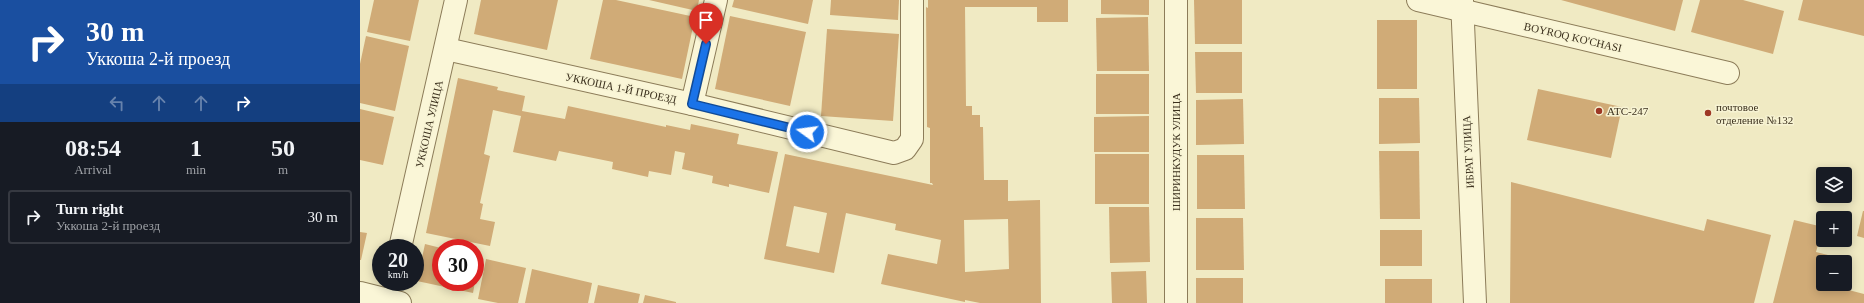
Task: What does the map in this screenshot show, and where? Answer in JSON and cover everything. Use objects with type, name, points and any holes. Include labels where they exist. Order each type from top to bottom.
[{"type":"street","name":"УККОША УЛИЦА","points":[[402,239],[446,50],[456,0]]},
{"type":"street","points":[[692,104],[716,0]]},
{"type":"street","name":"УККОША 1-Й ПРОЕЗД","points":[[446,50],[692,104],[894,153],[905,149],[912,139],[912,0]]},
{"type":"street","name":"ШИРИНКУДУК УЛИЦА","points":[[1176,0],[1176,303]]},
{"type":"street","name":"BOYROQ KO'CHASI","points":[[1418,0],[1462,5],[1728,73]]},
{"type":"street","name":"ИБРАТ УЛИЦА","points":[[1462,5],[1475,303]]},
{"type":"street","points":[[360,293],[392,297]]},
{"type":"building","points":[[374,0],[419,0],[410,41],[367,32]]},
{"type":"building","points":[[481,0],[558,0],[547,50],[474,34]]},
{"type":"building","points":[[603,0],[616,0],[695,17],[682,79],[590,59]]},
{"type":"building","points":[[649,0],[699,0],[697,11]]},
{"type":"building","points":[[734,0],[813,0],[808,24],[732,7]]},
{"type":"building","points":[[831,0],[899,0],[898,20],[830,15]]},
{"type":"building","points":[[928,0],[1068,0],[1068,22],[1037,22],[1037,7],[965,7],[966,106],[972,106],[972,115],[980,115],[980,127],[983,127],[984,180],[1008,180],[1008,201],[1040,200],[1041,303],[980,303],[965,300],[965,302],[881,284],[888,254],[937,264],[941,240],[895,230],[896,224],[846,213],[834,273],[764,259],[785,154],[933,185],[930,183],[930,128],[927,127],[926,7],[928,8]],"holes":[[[794,206],[827,213],[819,253],[786,246]],[[1008,219],[1009,269],[965,272],[964,220]]]},
{"type":"building","points":[[1101,0],[1149,0],[1149,15],[1101,14]]},
{"type":"building","points":[[1194,0],[1242,0],[1242,44],[1195,44]]},
{"type":"building","points":[[1561,0],[1683,0],[1675,31]]},
{"type":"building","points":[[1700,0],[1743,0],[1784,11],[1773,54],[1691,32]]},
{"type":"building","points":[[1803,0],[1864,0],[1864,36],[1798,20]]},
{"type":"building","points":[[730,16],[806,32],[790,106],[715,89]]},
{"type":"building","points":[[1148,17],[1149,71],[1097,71],[1096,18]]},
{"type":"building","points":[[1377,20],[1417,20],[1417,89],[1377,89]]},
{"type":"building","points":[[827,29],[899,34],[893,121],[821,116]]},
{"type":"building","points":[[366,36],[409,46],[395,111],[360,103],[360,64]]},
{"type":"building","points":[[1195,52],[1242,52],[1242,93],[1196,93]]},
{"type":"building","points":[[1096,74],[1149,74],[1149,114],[1096,114]]},
{"type":"building","points":[[458,78],[498,87],[497,90],[525,96],[522,111],[565,119],[568,106],[666,127],[666,125],[690,130],[691,124],[739,134],[737,144],[778,152],[769,193],[729,184],[729,187],[712,183],[713,176],[682,169],[685,153],[675,151],[671,175],[649,171],[648,177],[612,169],[613,162],[559,151],[556,161],[513,152],[521,116],[493,110],[484,154],[490,156],[480,203],[483,204],[480,219],[495,222],[490,246],[484,245],[484,239],[456,239],[426,233]]},
{"type":"building","points":[[1538,89],[1622,107],[1611,158],[1527,140]]},
{"type":"building","points":[[1379,98],[1419,98],[1420,143],[1379,144]]},
{"type":"building","points":[[1243,99],[1244,144],[1196,145],[1196,100]]},
{"type":"building","points":[[360,109],[394,117],[383,165],[360,160]]},
{"type":"building","points":[[1149,116],[1149,152],[1094,152],[1094,117]]},
{"type":"building","points":[[1379,151],[1419,151],[1420,219],[1380,219]]},
{"type":"building","points":[[1095,154],[1149,154],[1149,204],[1095,204]]},
{"type":"building","points":[[1197,155],[1244,155],[1245,209],[1197,209]]},
{"type":"building","points":[[1511,182],[1704,231],[1707,219],[1771,235],[1754,303],[1510,303]]},
{"type":"building","points":[[1109,207],[1149,207],[1150,262],[1110,263]]},
{"type":"building","points":[[1864,211],[1864,238],[1857,236]]},
{"type":"building","points":[[1196,218],[1243,218],[1244,270],[1196,270]]},
{"type":"building","points":[[1794,220],[1816,225],[1816,247],[1817,247],[1816,252],[1828,255],[1816,255],[1816,291],[1852,291],[1864,294],[1864,303],[1773,303]]},
{"type":"building","points":[[1380,230],[1422,230],[1422,266],[1380,266]]},
{"type":"building","points":[[360,232],[367,233],[361,260],[360,260]]},
{"type":"building","points":[[425,244],[432,246],[432,284],[424,282]]},
{"type":"building","points":[[486,259],[526,268],[518,303],[498,303],[478,299],[480,291],[484,291],[484,269]]},
{"type":"building","points":[[532,269],[592,283],[588,303],[525,303]]},
{"type":"building","points":[[1146,271],[1147,303],[1112,303],[1111,272]]},
{"type":"building","points":[[1196,278],[1243,278],[1243,303],[1196,303]]},
{"type":"building","points":[[1385,279],[1432,279],[1432,303],[1385,303]]},
{"type":"building","points":[[598,285],[640,294],[638,303],[594,303]]},
{"type":"building","points":[[645,295],[676,302],[676,303],[643,303]]},
{"type":"place","name":"АТС-247","points":[[1599,111]]},
{"type":"place","name":"почтовое отделение №132","points":[[1708,113]]},
{"type":"route","points":[[706,44],[692,104],[807,132]]}]
